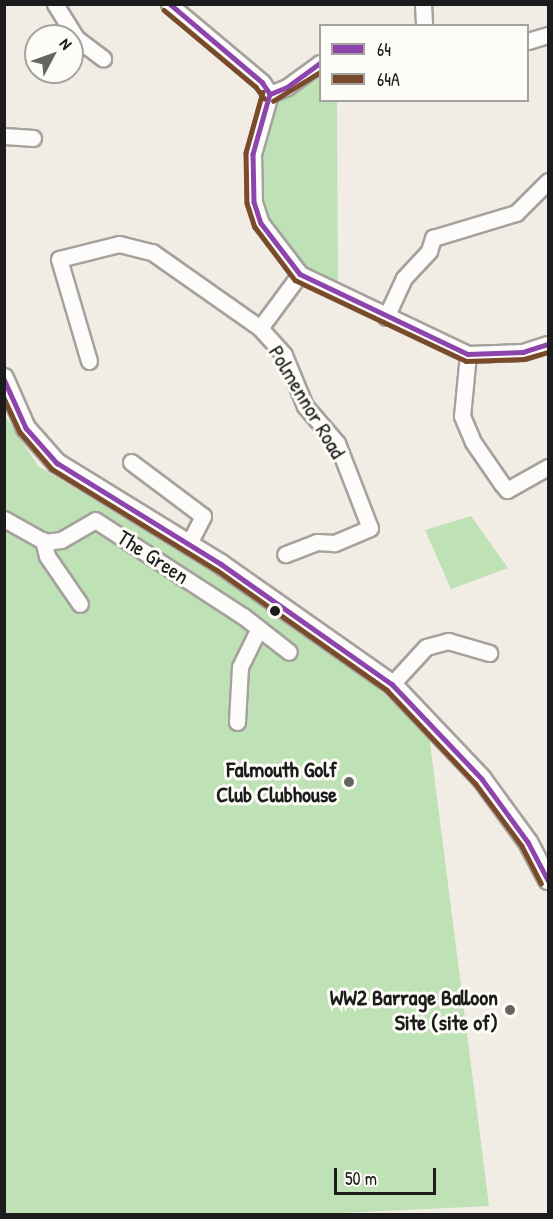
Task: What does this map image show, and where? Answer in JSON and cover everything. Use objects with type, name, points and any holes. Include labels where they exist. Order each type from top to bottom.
[{"type":"street","points":[[55,4],[76,38],[103,58]]},
{"type":"street","points":[[169,4],[262,82],[270,94],[253,154],[254,202],[261,223],[300,274],[386,317],[468,354],[523,352],[549,344]]},
{"type":"street","points":[[423,4],[424,24]]},
{"type":"street","points":[[529,41],[549,35]]},
{"type":"street","points":[[270,94],[287,87],[319,64]]},
{"type":"street","points":[[4,136],[33,138]]},
{"type":"street","points":[[386,317],[404,278],[429,251],[433,238],[516,213],[549,181]]},
{"type":"street","name":"Polmennor Road","points":[[89,361],[59,259],[119,243],[152,252],[260,328],[284,355],[305,406],[337,443],[370,528],[334,543],[317,542],[285,554]]},
{"type":"street","name":"Polmennor Road","points":[[260,328],[300,274]]},
{"type":"street","points":[[468,354],[462,416],[473,442],[502,484],[507,490],[549,467]]},
{"type":"street","points":[[4,378],[26,428],[57,463],[189,543],[392,684],[482,779],[528,842],[549,880]]},
{"type":"street","points":[[131,462],[203,516],[189,543]]},
{"type":"street","points":[[4,519],[43,540],[47,556],[80,604]]},
{"type":"street","name":"The Green","points":[[43,540],[61,540],[95,520],[259,628],[289,652]]},
{"type":"street","points":[[237,722],[240,667],[259,628]]},
{"type":"street","points":[[392,684],[426,647],[448,641],[489,653]]},
{"type":"green space","points":[[319,64],[319,102],[337,102],[338,293],[279,251],[251,176],[270,104]]},
{"type":"green space","points":[[4,414],[38,466],[254,597],[370,681],[429,735],[489,1206],[320,1214],[5,1214]]},
{"type":"green space","points":[[471,516],[508,568],[451,589],[425,530]]},
{"type":"transit line","name":"64","points":[[170,4],[262,82],[270,94]]},
{"type":"transit line","name":"64A","points":[[164,10],[256,87],[264,98]]},
{"type":"transit line","name":"64","points":[[270,94],[287,87],[319,64]]},
{"type":"transit line","name":"64A","points":[[273,101],[319,73]]},
{"type":"transit line","name":"64A","points":[[263,92],[246,153],[247,203],[255,227],[295,280],[466,361],[524,359],[548,352]]},
{"type":"transit line","name":"64","points":[[270,94],[253,154],[254,202],[261,223],[300,274],[468,354],[523,352],[548,344]]},
{"type":"transit line","name":"64","points":[[4,379],[26,428],[57,463],[221,564],[392,684],[482,779],[528,842],[548,880]]},
{"type":"transit line","name":"64A","points":[[4,398],[20,432],[52,469],[217,570],[387,690],[476,784],[522,846],[541,883]]},
{"type":"place","name":"Falmouth Golf Club Clubhouse","points":[[349,782]]},
{"type":"place","name":"WW2 Barrage Balloon Site (site of)","points":[[510,1010]]}]
